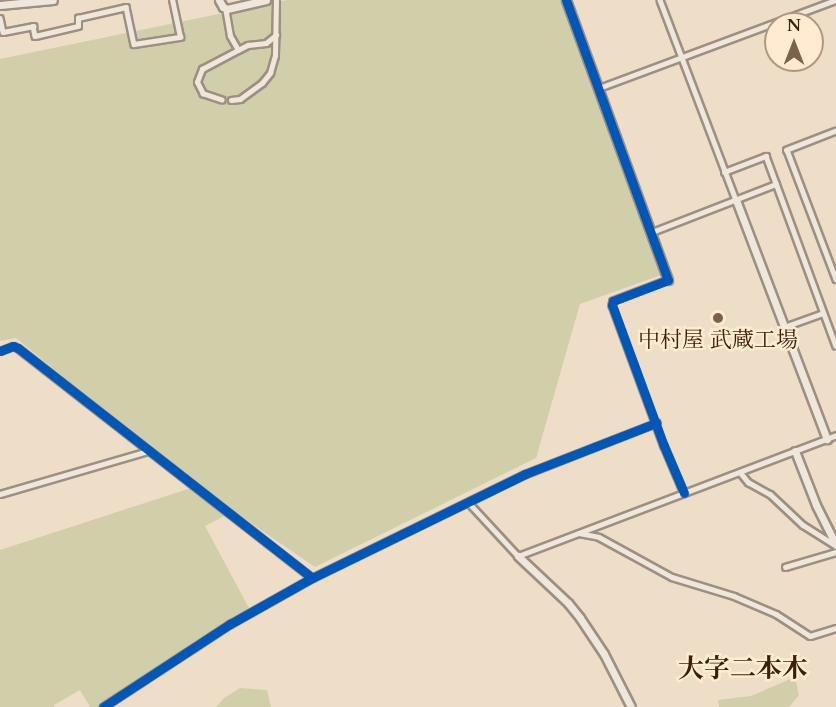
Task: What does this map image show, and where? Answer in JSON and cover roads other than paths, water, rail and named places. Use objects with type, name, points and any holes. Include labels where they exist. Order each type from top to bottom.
[{"type":"street","points":[[0,5],[53,0]]},
{"type":"street","points":[[0,18],[3,32],[33,26],[35,36],[78,27],[78,18],[126,7],[134,44],[180,37],[172,0]]},
{"type":"street","points":[[219,0],[225,9],[230,36],[238,50]]},
{"type":"street","points":[[225,9],[266,0]]},
{"type":"street","points":[[231,100],[240,99],[267,79],[276,50],[276,0]]},
{"type":"street","points":[[566,0],[668,280],[612,303],[684,493]]},
{"type":"street","points":[[660,0],[827,439]]},
{"type":"street","points":[[599,88],[835,0]]},
{"type":"street","points":[[222,100],[203,94],[198,89],[197,77],[202,69],[248,45],[266,43],[276,35]]},
{"type":"street","points":[[266,43],[276,50]]},
{"type":"street","points":[[836,131],[787,150],[836,279]]},
{"type":"street","points":[[724,172],[766,156],[836,346]]},
{"type":"street","points":[[652,232],[776,184]]},
{"type":"street","points":[[829,261],[836,258]]},
{"type":"street","points":[[784,327],[824,313]]},
{"type":"street","points":[[0,351],[14,346],[18,348],[312,578]]},
{"type":"street","points":[[103,707],[230,624],[312,578],[551,463],[656,423]]},
{"type":"street","points":[[518,556],[836,435]]},
{"type":"street","points":[[0,494],[148,451]]},
{"type":"street","points":[[795,451],[811,495],[836,545]]},
{"type":"street","points":[[740,472],[748,482],[770,494],[803,525],[836,545]]},
{"type":"street","points":[[469,503],[580,618],[604,654],[631,707]]},
{"type":"street","points":[[579,533],[599,537],[672,577],[734,596],[776,614],[810,636],[836,628]]},
{"type":"street","points":[[785,567],[836,552]]},
{"type":"place","name":"中村屋 武蔵工場","points":[[718,318]]},
{"type":"district","name":"大字二本木","points":[[743,669]]}]
